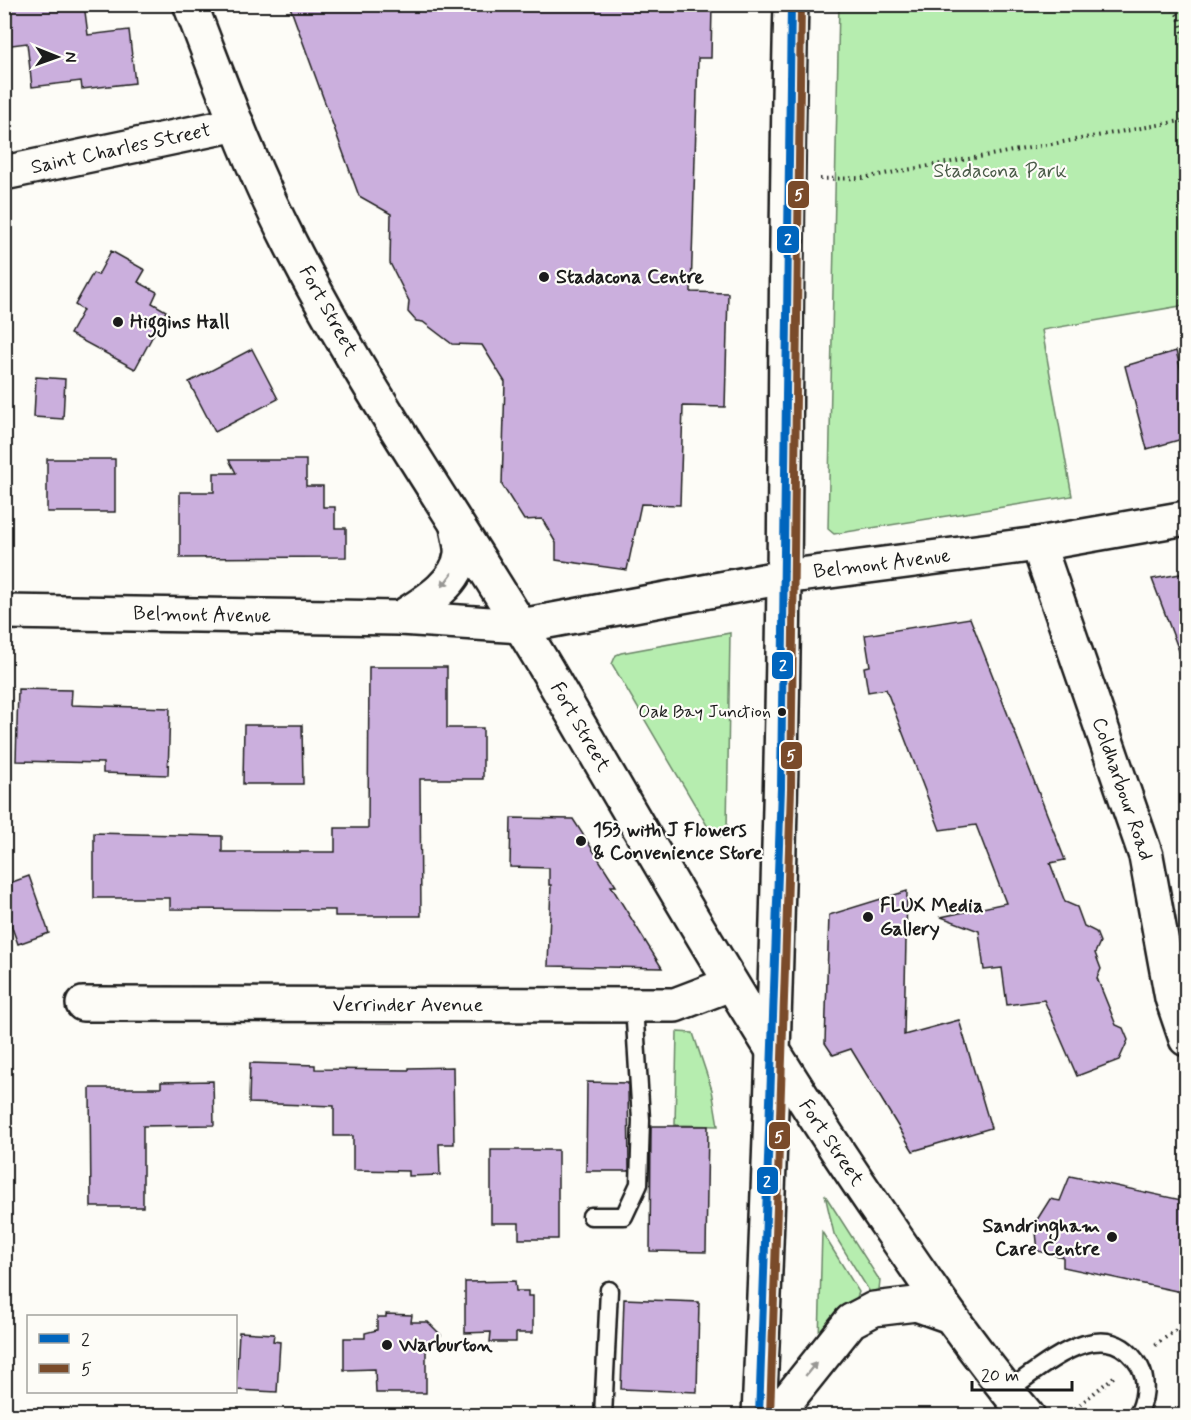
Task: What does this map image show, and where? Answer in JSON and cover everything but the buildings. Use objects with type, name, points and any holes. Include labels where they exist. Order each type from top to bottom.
[{"type":"main road","name":"Fort Street","points":[[190,4],[237,124],[294,250],[364,376],[521,626],[773,1055],[815,1121],[950,1316],[1018,1404]]},
{"type":"main road","points":[[759,1416],[773,1055],[784,577],[787,179],[791,4]]},
{"type":"main road","name":"Saint Charles Street","points":[[4,173],[237,124]]},
{"type":"main road","name":"Belmont Avenue","points":[[4,612],[400,618],[521,626],[784,577],[1038,544],[1186,518]]},
{"type":"main road","points":[[400,618],[434,596],[450,578],[461,555],[457,526]]},
{"type":"main road","name":"Coldharbour Road","points":[[1038,544],[1146,856],[1172,998],[1186,1039]]},
{"type":"main road","name":"Verrinder Avenue","points":[[83,1004],[675,1005],[730,984]]},
{"type":"main road","points":[[775,1416],[851,1322],[874,1309],[916,1304],[950,1316]]},
{"type":"lane","points":[[591,1216],[624,1216],[639,1184],[641,1120],[634,1005]]},
{"type":"lane","points":[[603,1416],[609,1290]]},
{"type":"lane","points":[[1018,1404],[1066,1350],[1090,1342],[1102,1342],[1125,1351],[1135,1359],[1142,1372],[1144,1400],[1137,1416]]},
{"type":"path","points":[[1170,4],[1179,17],[1186,45]]},
{"type":"path","points":[[787,179],[862,178],[1186,120]]},
{"type":"green space","name":"Stadacona Park","points":[[839,5],[1186,5],[1186,305],[1042,330],[1072,496],[834,534],[828,529]]},
{"type":"green space","points":[[730,633],[727,830],[720,837],[712,834],[612,664],[616,655],[621,653]]},
{"type":"green space","points":[[677,1032],[693,1033],[712,1090],[718,1126],[675,1125]]},
{"type":"green space","points":[[825,1195],[880,1281],[879,1290],[871,1294],[834,1234]]},
{"type":"green space","points":[[822,1232],[859,1292],[856,1300],[819,1340]]},
{"type":"transit line","name":"2","points":[[759,1416],[781,788],[791,4]]},
{"type":"transit line","name":"5","points":[[770,1416],[791,789],[801,4]]},
{"type":"place","name":"Stadacona Centre","points":[[544,277]]},
{"type":"place","name":"Higgins Hall","points":[[118,322]]},
{"type":"place","name":"Oak Bay Junction","points":[[782,712]]},
{"type":"place","name":"153 with J Flowers & Convenience Store","points":[[581,841]]},
{"type":"place","name":"FLUX Media Gallery","points":[[868,917]]},
{"type":"place","name":"Sandringham Care Centre","points":[[1112,1237]]},
{"type":"place","name":"Warburton","points":[[387,1345]]}]
